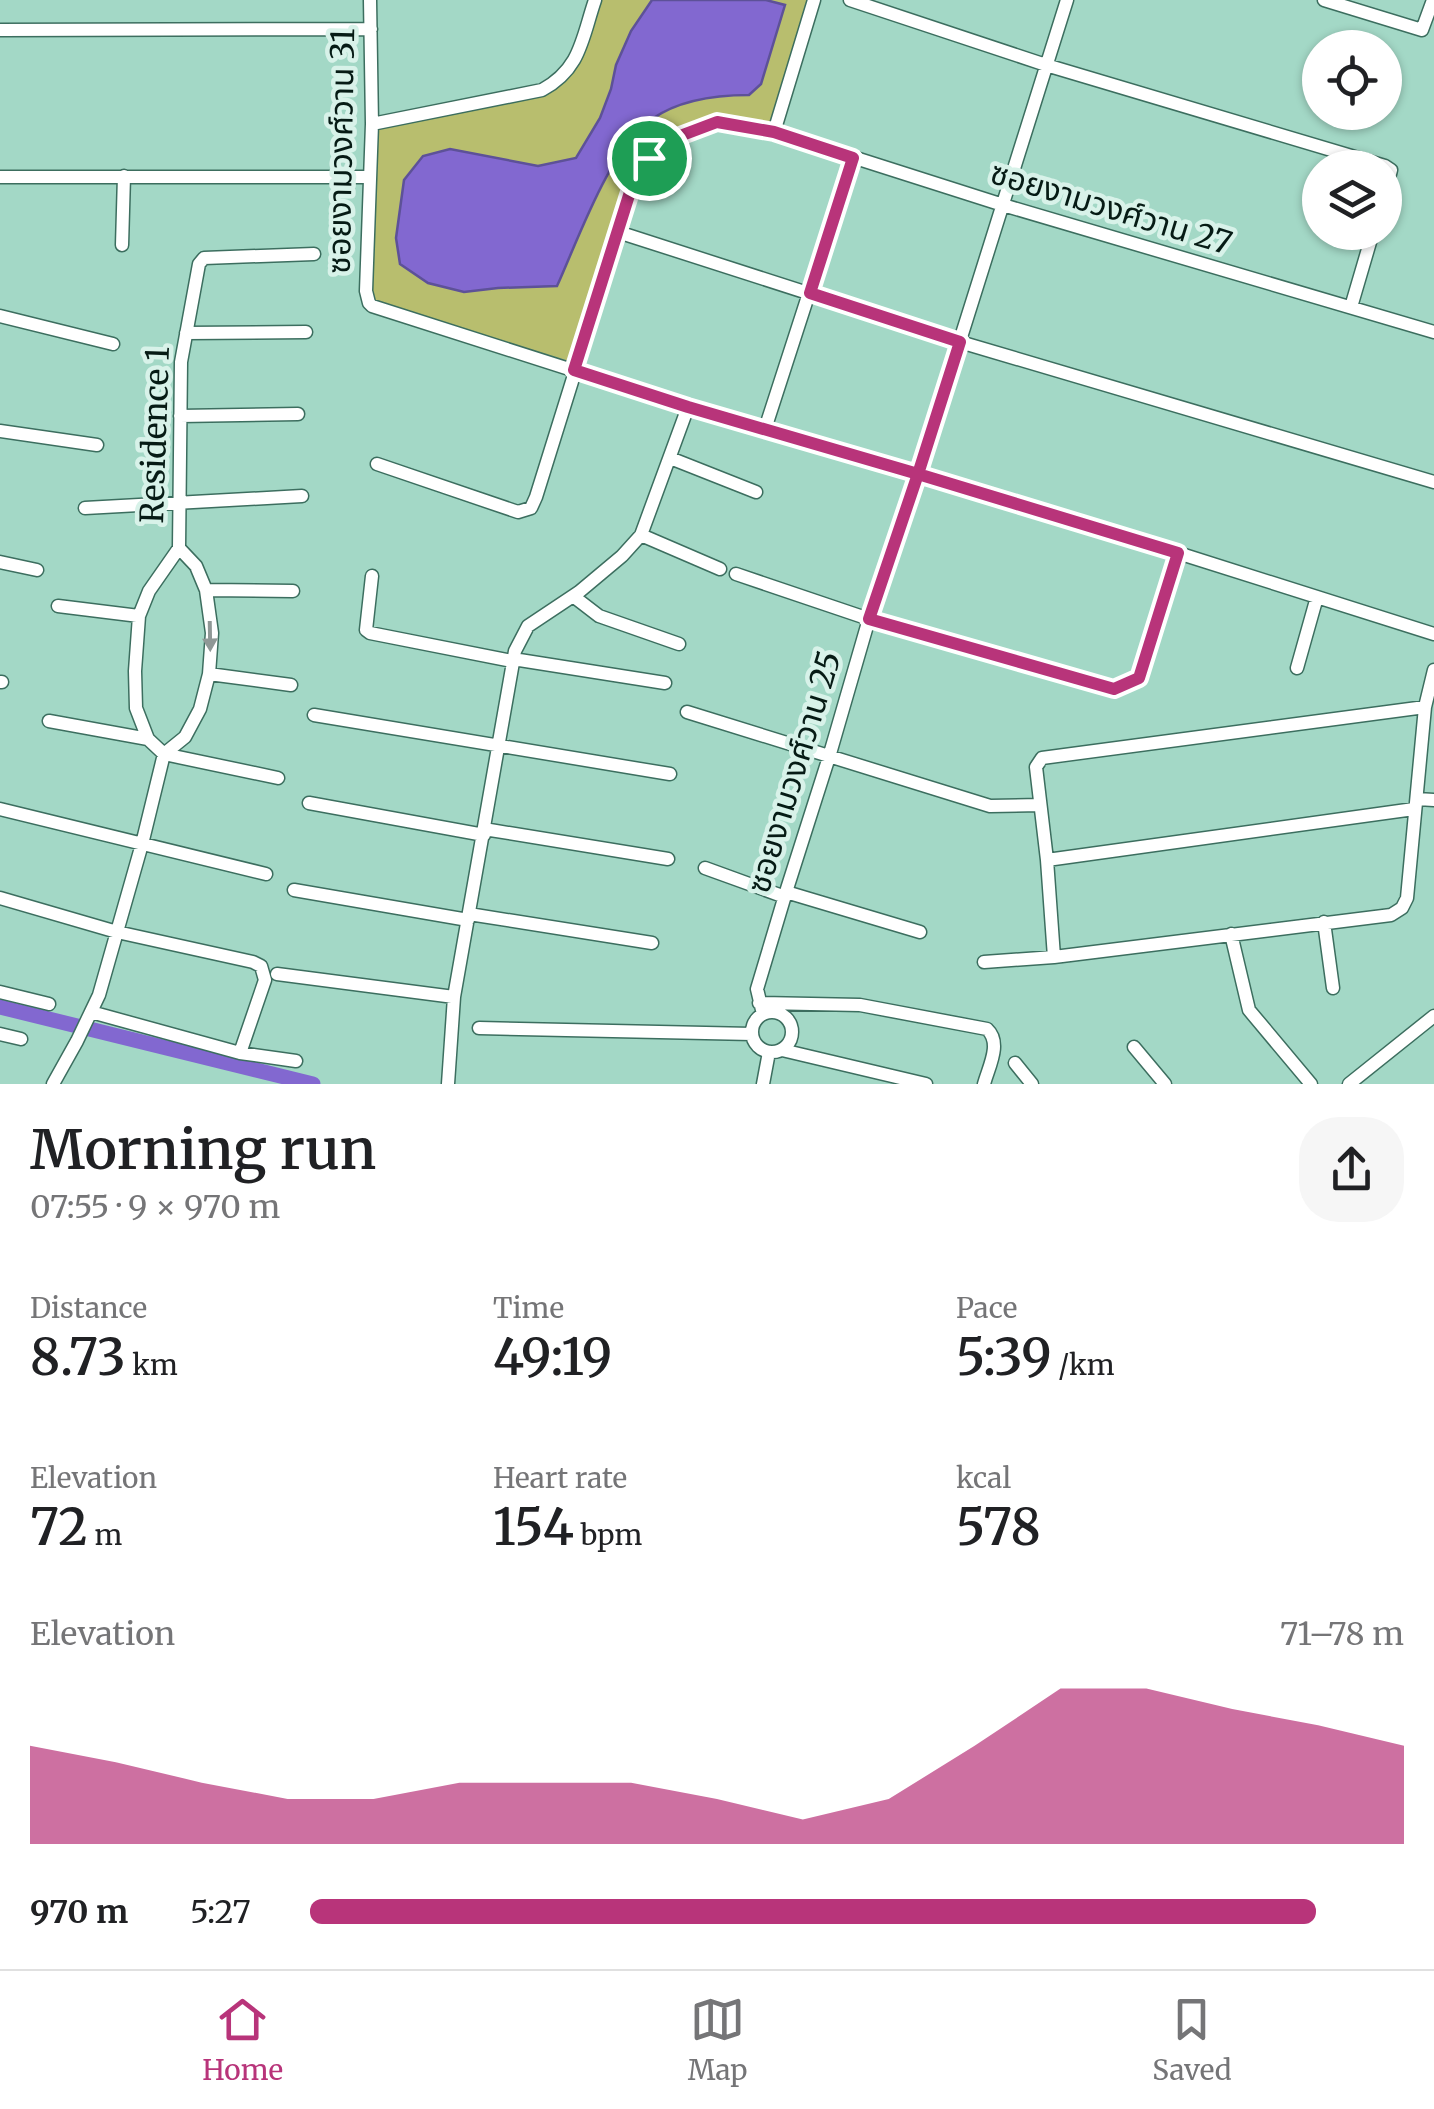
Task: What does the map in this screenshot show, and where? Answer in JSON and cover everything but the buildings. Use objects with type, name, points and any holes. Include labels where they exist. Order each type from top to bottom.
[{"type":"street","name":"ซอยงามวงศ์วาน 31","points":[[370,0],[368,304],[574,370]]},
{"type":"street","points":[[372,124],[542,90],[560,80],[574,63],[595,0]]},
{"type":"street","points":[[774,132],[814,0]]},
{"type":"street","points":[[850,0],[1046,65],[1331,150]]},
{"type":"street","name":"ซอยงามวงศ์วาน 25","points":[[752,1034],[786,894],[869,619],[1067,0]]},
{"type":"street","points":[[1324,0],[1420,30],[1432,0]]},
{"type":"street","points":[[0,30],[371,29]]},
{"type":"street","name":"ซอยงามวงศ์วาน 27","points":[[377,464],[518,512],[530,508],[636,173],[664,142],[717,122],[774,132],[1003,205],[1434,332]]},
{"type":"street","points":[[765,429],[853,158]]},
{"type":"street","points":[[122,245],[124,176]]},
{"type":"street","points":[[0,177],[370,177]]},
{"type":"street","points":[[618,232],[960,342],[1434,482]]},
{"type":"street","points":[[1351,307],[1368,250]]},
{"type":"street","name":"Residence 1","points":[[148,739],[136,708],[134,672],[139,616],[149,591],[179,548],[181,362],[198,266],[204,258],[314,254]]},
{"type":"street","points":[[0,316],[113,344]]},
{"type":"street","points":[[186,333],[306,332]]},
{"type":"street","points":[[574,370],[1434,634]]},
{"type":"street","points":[[448,1084],[454,997],[512,660],[528,626],[573,596],[642,535],[688,407]]},
{"type":"street","points":[[180,416],[298,414]]},
{"type":"street","points":[[0,431],[97,445]]},
{"type":"street","points":[[670,458],[756,492]]},
{"type":"street","points":[[85,508],[302,496]]},
{"type":"street","points":[[642,535],[720,569]]},
{"type":"street","name":"Residence 1","points":[[52,1084],[99,995],[164,754],[185,737],[200,709],[209,674],[212,632],[206,590],[196,566],[179,548]]},
{"type":"street","points":[[736,574],[869,619],[1114,689],[1139,678],[1178,553]]},
{"type":"street","points":[[0,562],[37,570]]},
{"type":"street","points":[[372,576],[366,621],[370,633],[665,683]]},
{"type":"street","points":[[206,590],[293,591]]},
{"type":"street","points":[[573,596],[598,616],[679,644]]},
{"type":"street","points":[[1297,668],[1317,597]]},
{"type":"street","points":[[58,606],[139,616]]},
{"type":"street","points":[[984,962],[1391,915],[1402,908],[1407,898],[1425,708],[1434,670]]},
{"type":"street","points":[[209,674],[291,685]]},
{"type":"street","points":[[1054,956],[1036,767],[1042,758],[1425,708]]},
{"type":"street","points":[[687,712],[990,806],[1040,805]]},
{"type":"street","points":[[314,715],[670,774]]},
{"type":"street","points":[[48,721],[148,739],[164,754],[278,778]]},
{"type":"street","points":[[1047,860],[1434,800]]},
{"type":"street","points":[[309,802],[668,858]]},
{"type":"street","points":[[0,809],[266,874]]},
{"type":"street","points":[[705,868],[920,932]]},
{"type":"street","points":[[294,890],[652,944]]},
{"type":"street","points":[[0,898],[117,932],[262,966],[265,980],[240,1053]]},
{"type":"street","points":[[1324,922],[1333,988]]},
{"type":"street","points":[[1231,934],[1249,1010],[1311,1084]]},
{"type":"street","points":[[276,974],[454,997]]},
{"type":"street","points":[[0,992],[48,1004]]},
{"type":"street","points":[[760,1002],[782,1014],[793,1029],[791,1041],[775,1051],[764,1084]]},
{"type":"street","points":[[760,1002],[860,1005],[988,1029],[996,1044],[984,1084]]},
{"type":"street","points":[[90,1014],[240,1053],[296,1061]]},
{"type":"street","points":[[1349,1084],[1434,1016]]},
{"type":"street","points":[[479,1028],[752,1034],[757,1046],[926,1084]]},
{"type":"street","points":[[0,1034],[21,1039]]},
{"type":"street","points":[[1134,1047],[1166,1084]]},
{"type":"street","points":[[1016,1063],[1032,1084]]},
{"type":"green space","points":[[600,0],[817,0],[777,129],[714,114],[659,135],[631,169],[572,362],[370,301],[376,127],[544,94],[577,66]]},
{"type":"shaded area","points":[[652,0],[766,0],[785,5],[761,84],[749,95],[711,98],[674,107],[637,132],[609,172],[557,286],[464,292],[428,283],[400,264],[396,238],[404,180],[423,156],[450,149],[538,166],[576,158],[600,118],[631,31]]},
{"type":"waterway","points":[[0,1007],[313,1084]]},
{"type":"route","points":[[649,158],[636,173],[574,370],[918,474],[869,619],[1114,689],[1139,678],[1178,553],[918,474],[960,342],[810,293],[853,158],[774,132],[717,122],[664,142],[649,158]]}]
